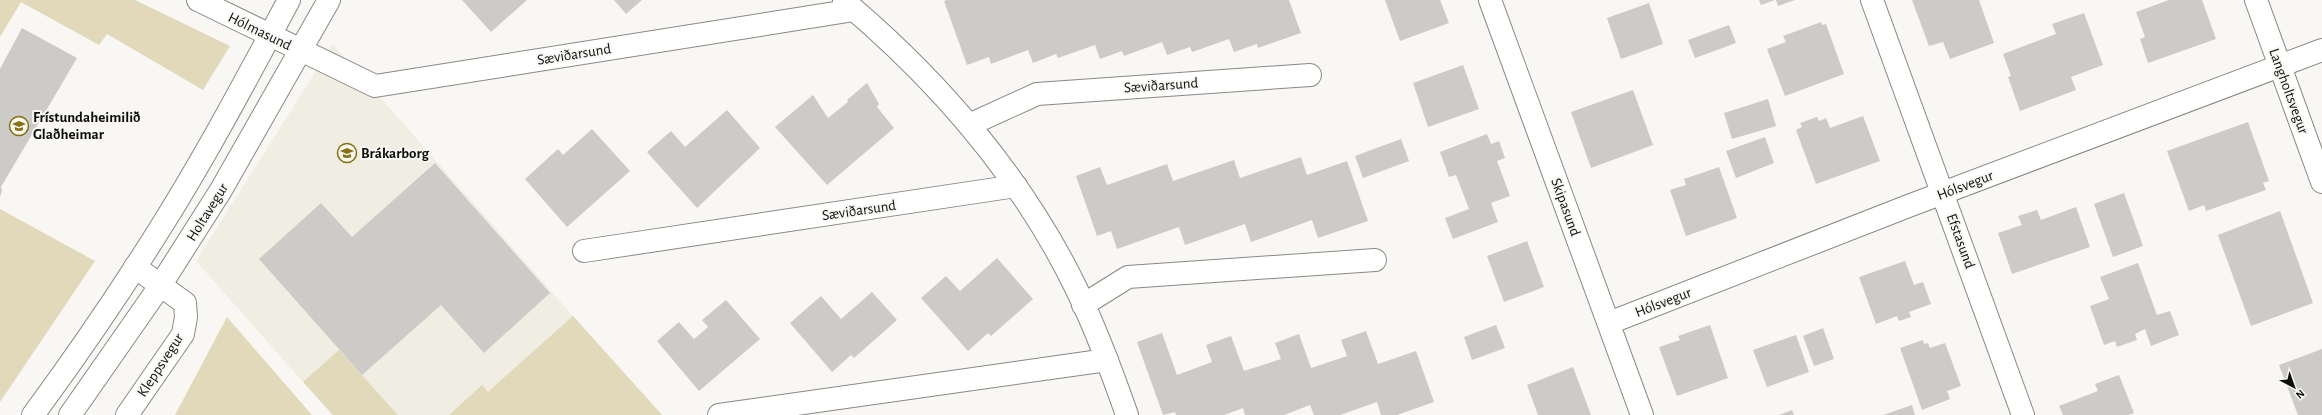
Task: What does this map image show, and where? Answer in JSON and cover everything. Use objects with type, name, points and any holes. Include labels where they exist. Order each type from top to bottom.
[{"type":"street","name":"Hólmasund","points":[[198,0],[301,51]]},
{"type":"street","name":"Holtavegur","points":[[33,415],[80,350],[135,268],[193,174],[289,0]]},
{"type":"street","name":"Holtavegur","points":[[70,415],[160,286],[221,190],[329,0]]},
{"type":"street","name":"Skipasund","points":[[1490,0],[1642,415]]},
{"type":"street","name":"Efstasund","points":[[1872,0],[2023,415]]},
{"type":"street","name":"Langholtsvegur","points":[[2256,0],[2322,182]]},
{"type":"street","name":"Sæviðarsund","points":[[301,51],[375,86],[848,5],[901,52],[970,125],[1016,186],[1045,231],[1083,305],[1107,360],[1127,415]]},
{"type":"street","name":"Hólsvegur","points":[[1609,323],[1943,192],[2322,50]]},
{"type":"street","name":"Sæviðarsund","points":[[970,125],[1037,94],[1310,76]]},
{"type":"street","name":"Sæviðarsund","points":[[584,251],[1016,186]]},
{"type":"street","points":[[1083,305],[1128,277],[1375,260]]},
{"type":"street","name":"Kleppsvegur","points":[[127,415],[183,334],[186,317],[185,303],[135,268]]},
{"type":"street","points":[[719,415],[1107,360]]},
{"type":"shaded area","points":[[0,0],[135,0],[230,46],[203,90],[107,34],[99,45],[21,2],[0,37]]},
{"type":"shaded area","name":"Brákarborg","points":[[333,44],[662,415],[333,415],[303,382],[196,261]]},
{"type":"shaded area","points":[[0,209],[95,261],[0,402]]},
{"type":"shaded area","points":[[573,316],[662,415],[449,415],[482,385],[488,392]]},
{"type":"shaded area","points":[[227,317],[312,415],[175,415]]},
{"type":"shaded area","points":[[339,350],[398,415],[333,415],[303,382]]},
{"type":"building","points":[[462,0],[527,0],[491,32]]},
{"type":"building","points":[[614,0],[642,0],[626,14]]},
{"type":"building","points":[[1289,0],[1301,33],[1258,48],[1257,44],[1234,52],[1229,39],[1192,52],[1190,47],[1167,55],[1162,42],[1124,56],[1122,51],[1100,59],[1095,45],[1058,58],[1056,54],[1033,63],[1028,50],[991,64],[989,57],[967,65],[944,1]]},
{"type":"building","points":[[1385,0],[1440,0],[1449,23],[1400,41]]},
{"type":"building","points":[[1759,0],[1775,0],[1761,5]]},
{"type":"building","points":[[1776,0],[1795,0],[1778,6]]},
{"type":"building","points":[[1912,0],[1979,0],[1994,43],[1950,59],[1943,42],[1929,46]]},
{"type":"building","points":[[2169,0],[2202,0],[2216,39],[2148,63],[2140,39],[2145,37],[2136,12]]},
{"type":"building","points":[[1649,3],[1663,44],[1621,59],[1607,18]]},
{"type":"building","points":[[2084,13],[2103,65],[2071,77],[2076,90],[2020,111],[2008,77],[2011,76],[2003,54],[2056,34],[2052,24]]},
{"type":"building","points":[[1821,22],[1822,25],[1826,24],[1844,74],[1785,96],[1767,49],[1786,42],[1783,36]]},
{"type":"building","points":[[1729,25],[1736,43],[1695,58],[1688,40]]},
{"type":"building","name":"Frístundaheimilið Glaðheimar","points":[[22,28],[77,58],[1,187],[2,191],[0,197],[0,69]]},
{"type":"building","points":[[1463,65],[1479,109],[1428,127],[1413,83]]},
{"type":"building","points":[[867,83],[879,104],[877,107],[894,128],[827,185],[775,127],[813,95],[828,118],[848,102],[847,100]]},
{"type":"building","points":[[1633,90],[1653,145],[1591,168],[1571,112]]},
{"type":"building","points":[[1768,99],[1776,126],[1732,139],[1724,113]]},
{"type":"building","points":[[727,110],[760,148],[697,208],[647,152],[671,131],[685,147]]},
{"type":"building","points":[[1863,116],[1880,161],[1816,184],[1796,130],[1802,127],[1800,123],[1817,117],[1819,121],[1826,118],[1830,128]]},
{"type":"building","points":[[2248,122],[2269,181],[2263,183],[2266,190],[2206,211],[2204,205],[2189,211],[2167,151]]},
{"type":"building","points":[[592,129],[630,171],[567,227],[525,179],[558,149],[563,155]]},
{"type":"building","points":[[1487,134],[1491,144],[1499,141],[1505,158],[1497,161],[1510,196],[1491,203],[1498,222],[1453,239],[1445,218],[1469,209],[1456,175],[1449,177],[1440,152]]},
{"type":"building","points":[[1765,137],[1774,163],[1736,178],[1726,151]]},
{"type":"building","points":[[1401,139],[1409,161],[1363,178],[1355,156]]},
{"type":"building","points":[[1301,157],[1307,175],[1347,161],[1368,221],[1318,238],[1312,220],[1251,242],[1245,224],[1185,245],[1179,227],[1117,249],[1111,231],[1097,236],[1076,176],[1100,167],[1107,185],[1167,164],[1173,181],[1234,160],[1240,178]]},
{"type":"building","points":[[435,163],[550,293],[484,353],[441,305],[362,375],[259,259],[321,203],[352,237]]},
{"type":"building","points":[[1719,167],[1737,218],[1686,236],[1670,190],[1686,185],[1684,179]]},
{"type":"building","points":[[2124,193],[2143,246],[2113,257],[2094,204]]},
{"type":"building","points":[[2076,207],[2090,247],[2012,274],[1998,233],[2022,225],[2018,216],[2037,210],[2041,220]]},
{"type":"building","points":[[2280,211],[2313,303],[2251,326],[2218,235]]},
{"type":"building","points":[[1527,241],[1544,287],[1504,302],[1487,256]]},
{"type":"building","points":[[997,258],[1033,299],[991,336],[988,333],[968,351],[921,298],[946,276],[960,291]]},
{"type":"building","points":[[1905,261],[1914,285],[1923,282],[1931,304],[1909,312],[1911,317],[1899,321],[1897,316],[1876,324],[1859,277]]},
{"type":"building","points":[[2138,263],[2157,315],[2170,311],[2179,335],[2151,346],[2145,329],[2135,334],[2137,340],[2117,347],[2115,341],[2104,345],[2090,306],[2109,299],[2100,277]]},
{"type":"building","points":[[872,292],[897,320],[854,358],[851,355],[832,372],[790,323],[821,296],[841,319]]},
{"type":"building","points":[[726,300],[760,339],[699,391],[657,341],[679,322],[694,339],[708,327],[702,320]]},
{"type":"building","points":[[1496,325],[1505,348],[1472,360],[1464,337]]},
{"type":"building","points":[[1710,325],[1728,378],[1677,396],[1659,347],[1680,340],[1678,336]]},
{"type":"building","points":[[1823,328],[1834,359],[1814,366],[1803,336]]},
{"type":"building","points":[[1366,331],[1378,364],[1416,351],[1434,402],[1397,415],[1381,415],[1377,402],[1340,415],[1314,415],[1310,405],[1284,415],[1245,415],[1243,408],[1224,415],[1176,415],[1175,412],[1163,415],[1137,342],[1162,333],[1177,375],[1212,362],[1206,345],[1231,336],[1244,371],[1281,359],[1275,343],[1299,334],[1311,368],[1347,356],[1341,340]]},
{"type":"building","points":[[1796,335],[1809,372],[1767,387],[1753,350]]},
{"type":"building","points":[[1923,340],[1924,344],[1928,343],[1930,348],[1945,343],[1961,386],[1947,391],[1950,399],[1922,410],[1900,348]]},
{"type":"building","points":[[2322,349],[2322,415],[2298,415],[2279,365]]},
{"type":"building","points":[[1573,367],[1591,415],[1538,415],[1527,385]]},
{"type":"building","points":[[2119,375],[2134,413],[2128,415],[2063,415],[2059,406],[2098,391],[2095,384]]},
{"type":"building","points":[[1912,405],[1915,415],[1883,415]]},
{"type":"building","points":[[1792,410],[1794,415],[1779,415]]},
{"type":"place","name":"Frístundaheimilið Glaðheimar","points":[[19,126]]},
{"type":"place","name":"Brákarborg","points":[[347,153]]}]
